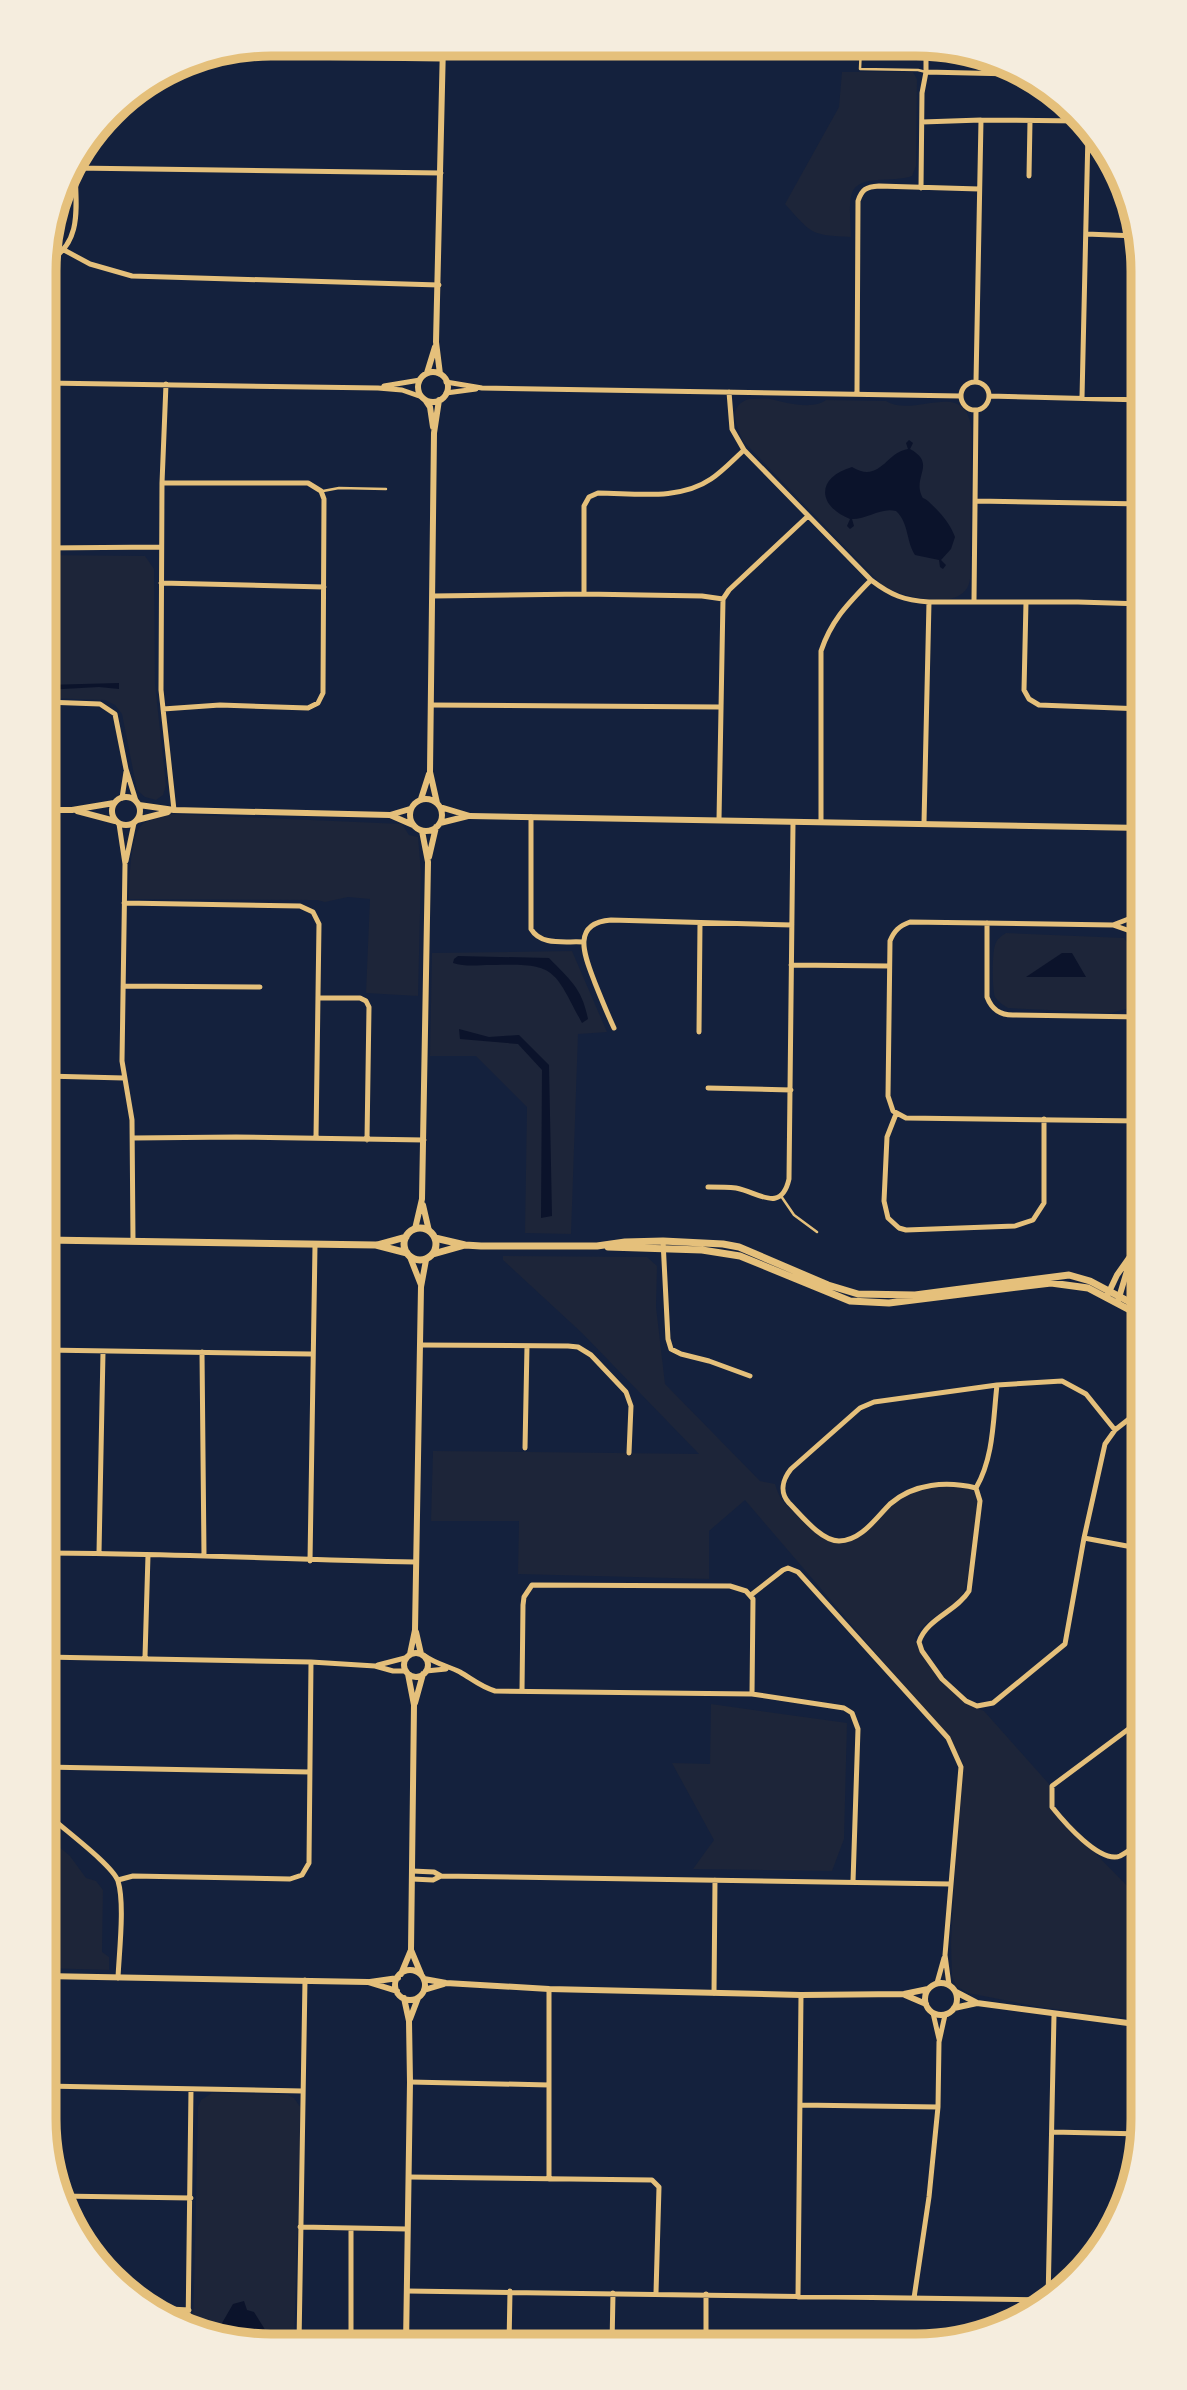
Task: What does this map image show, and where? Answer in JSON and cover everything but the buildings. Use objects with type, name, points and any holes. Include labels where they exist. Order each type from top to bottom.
[{"type":"main road","points":[[56,1240],[376,1245],[406,1237],[415,1229],[429,1231],[435,1238],[436,1247],[429,1257]]},
{"type":"main road","points":[[406,1237],[404,1245],[409,1255]]},
{"type":"main road","points":[[435,1238],[465,1245],[597,1246],[621,1249],[663,1245],[702,1250],[740,1256],[850,1301],[889,1303],[1051,1283],[1088,1288],[1131,1304]]},
{"type":"main road","points":[[376,1245],[409,1255],[415,1260],[465,1245]]},
{"type":"main road","points":[[1118,1299],[1131,1308]]},
{"type":"street","points":[[442,56],[436,342],[440,374],[446,382],[446,393]]},
{"type":"street","points":[[262,57],[442,59]]},
{"type":"street","points":[[921,188],[922,93],[926,57]]},
{"type":"street","points":[[926,72],[1001,74]]},
{"type":"street","points":[[976,382],[981,120]]},
{"type":"street","points":[[1029,176],[1030,121]]},
{"type":"street","points":[[922,122],[1070,121]]},
{"type":"street","points":[[1082,398],[1088,142]]},
{"type":"street","points":[[83,168],[440,173]]},
{"type":"street","points":[[56,257],[64,250],[75,227],[75,183]]},
{"type":"street","points":[[857,393],[860,193],[866,188],[879,186],[979,188]]},
{"type":"street","points":[[1086,234],[1128,236]]},
{"type":"street","points":[[64,250],[90,264],[132,276],[439,285]]},
{"type":"street","points":[[434,433],[430,407],[418,389],[420,380],[427,373],[436,342]]},
{"type":"street","points":[[427,373],[440,374]]},
{"type":"street","points":[[378,388],[420,380]]},
{"type":"street","points":[[446,382],[482,388],[960,396]]},
{"type":"street","points":[[976,382],[985,386],[989,397],[983,408],[976,410],[964,405],[960,396],[964,387],[976,382]]},
{"type":"street","points":[[56,383],[378,388],[402,390],[424,399],[439,400]]},
{"type":"street","points":[[166,384],[162,483],[161,690],[174,810]]},
{"type":"street","points":[[428,862],[442,818],[430,772],[434,433],[439,400],[446,393],[482,388]]},
{"type":"street","points":[[729,392],[732,429],[744,450],[871,580],[889,594],[910,601],[929,602],[1131,604]]},
{"type":"street","points":[[989,397],[1131,400]]},
{"type":"street","points":[[974,601],[976,410]]},
{"type":"street","points":[[584,594],[584,506],[589,497],[597,493],[674,494],[695,489],[712,479],[744,450]]},
{"type":"street","points":[[162,483],[308,484],[321,491],[324,499],[323,693],[317,703],[308,708],[220,705],[163,709]]},
{"type":"street","points":[[976,501],[1131,504]]},
{"type":"street","points":[[719,820],[723,599],[729,590],[808,516]]},
{"type":"street","points":[[56,548],[161,547]]},
{"type":"street","points":[[821,822],[821,652],[828,631],[839,612],[871,580]]},
{"type":"street","points":[[161,583],[324,586]]},
{"type":"street","points":[[433,596],[584,594],[702,596],[723,599]]},
{"type":"street","points":[[924,823],[929,602]]},
{"type":"street","points":[[1026,602],[1024,690],[1029,699],[1039,705],[1131,709]]},
{"type":"street","points":[[56,702],[100,704],[115,714],[126,769],[140,813],[135,822],[125,864],[124,903],[124,1078],[132,1120],[133,1240]]},
{"type":"street","points":[[431,705],[720,707]]},
{"type":"street","points":[[122,798],[126,769]]},
{"type":"street","points":[[56,810],[72,810],[129,798],[137,803],[174,810],[390,815],[410,809],[421,799],[430,772]]},
{"type":"street","points":[[421,799],[430,799],[470,816]]},
{"type":"street","points":[[114,803],[112,814],[117,823],[125,864]]},
{"type":"street","points":[[410,809],[413,825]]},
{"type":"street","points":[[72,810],[126,826],[174,810]]},
{"type":"street","points":[[390,815],[422,831],[428,862],[422,1199],[415,1229]]},
{"type":"street","points":[[422,831],[470,816],[1131,828]]},
{"type":"street","points":[[531,817],[531,929],[541,940],[583,942]]},
{"type":"street","points":[[708,1187],[734,1188],[772,1199],[781,1196],[789,1179],[793,823]]},
{"type":"street","points":[[124,903],[300,906],[313,912],[319,924],[316,1138]]},
{"type":"street","points":[[1113,925],[1131,918],[1131,924]]},
{"type":"street","points":[[614,1028],[583,953],[587,931],[603,921],[792,925]]},
{"type":"street","points":[[1131,932],[1113,925],[910,922],[901,925],[890,941],[888,1096],[890,1107],[896,1114],[914,1118],[1131,1121]]},
{"type":"street","points":[[699,1032],[700,923]]},
{"type":"street","points":[[987,923],[987,997],[991,1006],[999,1013],[1013,1016],[1131,1017]]},
{"type":"street","points":[[791,965],[889,966]]},
{"type":"street","points":[[123,986],[260,987]]},
{"type":"street","points":[[318,998],[360,998],[366,1001],[369,1007],[367,1140]]},
{"type":"street","points":[[56,1076],[124,1078]]},
{"type":"street","points":[[708,1088],[791,1090]]},
{"type":"street","points":[[896,1114],[887,1137],[885,1211],[892,1223],[906,1230],[1015,1226],[1033,1220],[1044,1203],[1044,1119]]},
{"type":"street","points":[[133,1138],[424,1140]]},
{"type":"street","points":[[422,1199],[429,1231]]},
{"type":"street","points":[[663,1245],[668,1339],[671,1349],[750,1376]]},
{"type":"street","points":[[310,1561],[314,1246]]},
{"type":"street","points":[[409,1255],[421,1287]]},
{"type":"street","points":[[1108,1294],[1116,1275],[1131,1255]]},
{"type":"street","points":[[424,1990],[422,1977],[411,1950],[415,1705],[404,1665],[415,1630],[421,1287],[429,1257]]},
{"type":"street","points":[[1118,1299],[1131,1257]]},
{"type":"street","points":[[420,1345],[578,1347],[591,1355],[623,1387],[631,1406],[629,1453]]},
{"type":"street","points":[[525,1448],[527,1346]]},
{"type":"street","points":[[56,1350],[311,1354]]},
{"type":"street","points":[[99,1553],[103,1352]]},
{"type":"street","points":[[202,1352],[204,1555]]},
{"type":"street","points":[[976,1488],[959,1484],[921,1486],[893,1502],[855,1537],[838,1542],[822,1534],[786,1499],[783,1489],[785,1477],[792,1469],[865,1405],[996,1385],[1062,1381],[1086,1394],[1115,1430]]},
{"type":"street","points":[[996,1385],[991,1446],[985,1472],[976,1488],[980,1501],[969,1591],[963,1600],[926,1630],[919,1642],[922,1651],[942,1679],[966,1701],[977,1706],[993,1703],[1065,1644],[1084,1538],[1105,1444],[1115,1430],[1131,1417]]},
{"type":"street","points":[[1084,1538],[1131,1547]]},
{"type":"street","points":[[56,1553],[416,1562]]},
{"type":"street","points":[[145,1657],[148,1555]]},
{"type":"street","points":[[751,1595],[783,1570],[788,1568],[798,1572],[948,1738],[961,1767],[945,1955],[937,1983]]},
{"type":"street","points":[[522,1691],[523,1605],[527,1590],[532,1585],[730,1586],[740,1588],[751,1595],[754,1604],[752,1694]]},
{"type":"street","points":[[415,1630],[428,1663],[415,1705]]},
{"type":"street","points":[[375,1666],[394,1663],[408,1656],[423,1655],[436,1664],[459,1671],[485,1688],[495,1691],[752,1694],[844,1708],[852,1713],[858,1729],[853,1882]]},
{"type":"street","points":[[56,1657],[311,1662],[375,1666],[407,1672],[417,1677],[449,1668]]},
{"type":"street","points":[[118,1880],[133,1876],[290,1879],[302,1875],[309,1863],[311,1662]]},
{"type":"street","points":[[1131,1727],[1052,1786],[1052,1807],[1102,1856],[1118,1857],[1131,1848]]},
{"type":"street","points":[[56,1767],[310,1772]]},
{"type":"street","points":[[56,1824],[107,1865],[118,1880],[118,1978]]},
{"type":"street","points":[[412,1875],[434,1872],[441,1876],[950,1884]]},
{"type":"street","points":[[714,1993],[715,1880]]},
{"type":"street","points":[[397,1991],[399,1976],[411,1950]]},
{"type":"street","points":[[945,1955],[950,1984],[956,1992],[977,2003],[1131,2024]]},
{"type":"street","points":[[368,1983],[399,1976],[409,1970],[422,1977],[446,1983],[549,1989],[801,1995],[904,1994],[928,1989],[937,1983],[950,1984]]},
{"type":"street","points":[[56,1976],[368,1983],[397,1991],[404,1998],[409,2021],[410,2082],[406,2334]]},
{"type":"street","points":[[299,2334],[305,1980]]},
{"type":"street","points":[[409,2021],[418,1997],[424,1990],[446,1983]]},
{"type":"street","points":[[549,1989],[549,2179]]},
{"type":"street","points":[[926,2004],[928,1989]]},
{"type":"street","points":[[914,2298],[929,2197],[938,2107],[939,2042],[945,2015],[957,2003],[956,1992]]},
{"type":"street","points":[[904,1994],[926,2004],[933,2013],[939,2042]]},
{"type":"street","points":[[798,2297],[801,1995]]},
{"type":"street","points":[[404,1998],[418,1997]]},
{"type":"street","points":[[954,2008],[977,2003]]},
{"type":"street","points":[[933,2013],[945,2015]]},
{"type":"street","points":[[1048,2289],[1054,2015]]},
{"type":"street","points":[[410,2082],[549,2085]]},
{"type":"street","points":[[56,2086],[302,2091]]},
{"type":"street","points":[[189,2318],[191,2089]]},
{"type":"street","points":[[800,2105],[938,2107]]},
{"type":"street","points":[[1052,2132],[1131,2134]]},
{"type":"street","points":[[409,2177],[653,2180],[659,2187],[656,2293]]},
{"type":"street","points":[[70,2196],[191,2198]]},
{"type":"street","points":[[300,2227],[407,2229]]},
{"type":"street","points":[[351,2228],[351,2334]]},
{"type":"street","points":[[407,2291],[1031,2301]]},
{"type":"street","points":[[509,2334],[510,2291]]},
{"type":"street","points":[[612,2334],[613,2293]]},
{"type":"street","points":[[706,2294],[706,2334]]},
{"type":"street","points":[[171,2309],[189,2310]]},
{"type":"lane","points":[[861,56],[860,69],[926,72]]},
{"type":"lane","points":[[321,491],[339,488],[386,489]]},
{"type":"lane","points":[[781,1196],[794,1215],[817,1232]]},
{"type":"shaded area","points":[[842,72],[913,72],[917,79],[916,166],[912,176],[869,181],[856,187],[850,203],[851,237],[813,231],[785,204],[839,107]]},
{"type":"shaded area","points":[[69,197],[65,229],[58,245]]},
{"type":"shaded area","points":[[749,399],[807,405],[826,400],[886,401],[912,406],[952,402],[962,407],[969,418],[972,438],[970,579],[966,590],[958,596],[932,600],[883,586],[743,441],[735,417],[738,406]]},
{"type":"shaded area","points":[[909,440],[913,443],[910,449],[922,459],[922,497],[944,517],[955,537],[951,549],[941,560],[946,565],[943,569],[939,560],[915,555],[903,521],[896,511],[852,519],[854,526],[850,529],[847,526],[850,519],[839,513],[826,499],[825,491],[832,477],[852,467],[869,472],[876,470],[900,451],[908,449],[906,443]]},
{"type":"shaded area","points":[[56,555],[145,556],[154,569],[155,684],[166,785],[163,795],[156,800],[145,797],[137,790],[122,714],[115,705],[105,700],[56,698]]},
{"type":"shaded area","points":[[119,683],[119,689],[99,687],[56,689],[56,685]]},
{"type":"shaded area","points":[[171,814],[402,824],[409,835],[418,837],[421,872],[418,996],[366,993],[370,899],[348,897],[325,902],[129,899],[131,858],[139,828],[144,823]]},
{"type":"shaded area","points":[[1006,933],[1124,938],[1131,948],[1130,1003],[1126,1009],[1111,1013],[1008,1008],[995,997],[993,956],[999,938]]},
{"type":"shaded area","points":[[572,951],[607,1032],[578,1034],[571,1234],[525,1233],[527,1107],[476,1056],[430,1056],[432,953]]},
{"type":"shaded area","points":[[1062,953],[1072,953],[1086,977],[1026,977]]},
{"type":"shaded area","points":[[458,956],[549,958],[579,992],[588,1019],[582,1023],[558,980],[541,968],[529,965],[453,963]]},
{"type":"shaded area","points":[[459,1029],[489,1037],[519,1035],[549,1065],[552,1216],[541,1218],[542,1070],[518,1044],[460,1039]]},
{"type":"shaded area","points":[[503,1256],[647,1257],[657,1266],[656,1307],[665,1384],[760,1481],[775,1484],[786,1505],[827,1539],[836,1542],[855,1536],[921,1487],[948,1485],[975,1489],[979,1500],[978,1519],[964,1590],[961,1597],[920,1630],[915,1642],[920,1652],[966,1703],[984,1711],[1049,1784],[1049,1806],[1131,1890],[1131,2018],[1039,2007],[968,1993],[956,1986],[952,1976],[951,1942],[959,1796],[964,1765],[951,1741],[745,1500],[709,1531],[709,1579],[518,1574],[519,1521],[431,1521],[433,1451],[699,1454],[582,1333],[503,1260]]},
{"type":"shaded area","points":[[711,1704],[847,1723],[844,1839],[832,1871],[693,1869],[714,1840],[672,1763],[710,1764]]},
{"type":"shaded area","points":[[56,1844],[70,1856],[86,1878],[96,1881],[103,1890],[102,1952],[109,1957],[109,1970],[56,1968]]},
{"type":"shaded area","points":[[212,2093],[288,2095],[294,2098],[301,2108],[294,2334],[243,2332],[193,2319],[198,2107],[201,2100]]},
{"type":"shaded area","points":[[244,2301],[247,2310],[254,2312],[268,2334],[219,2328],[233,2304]]}]
